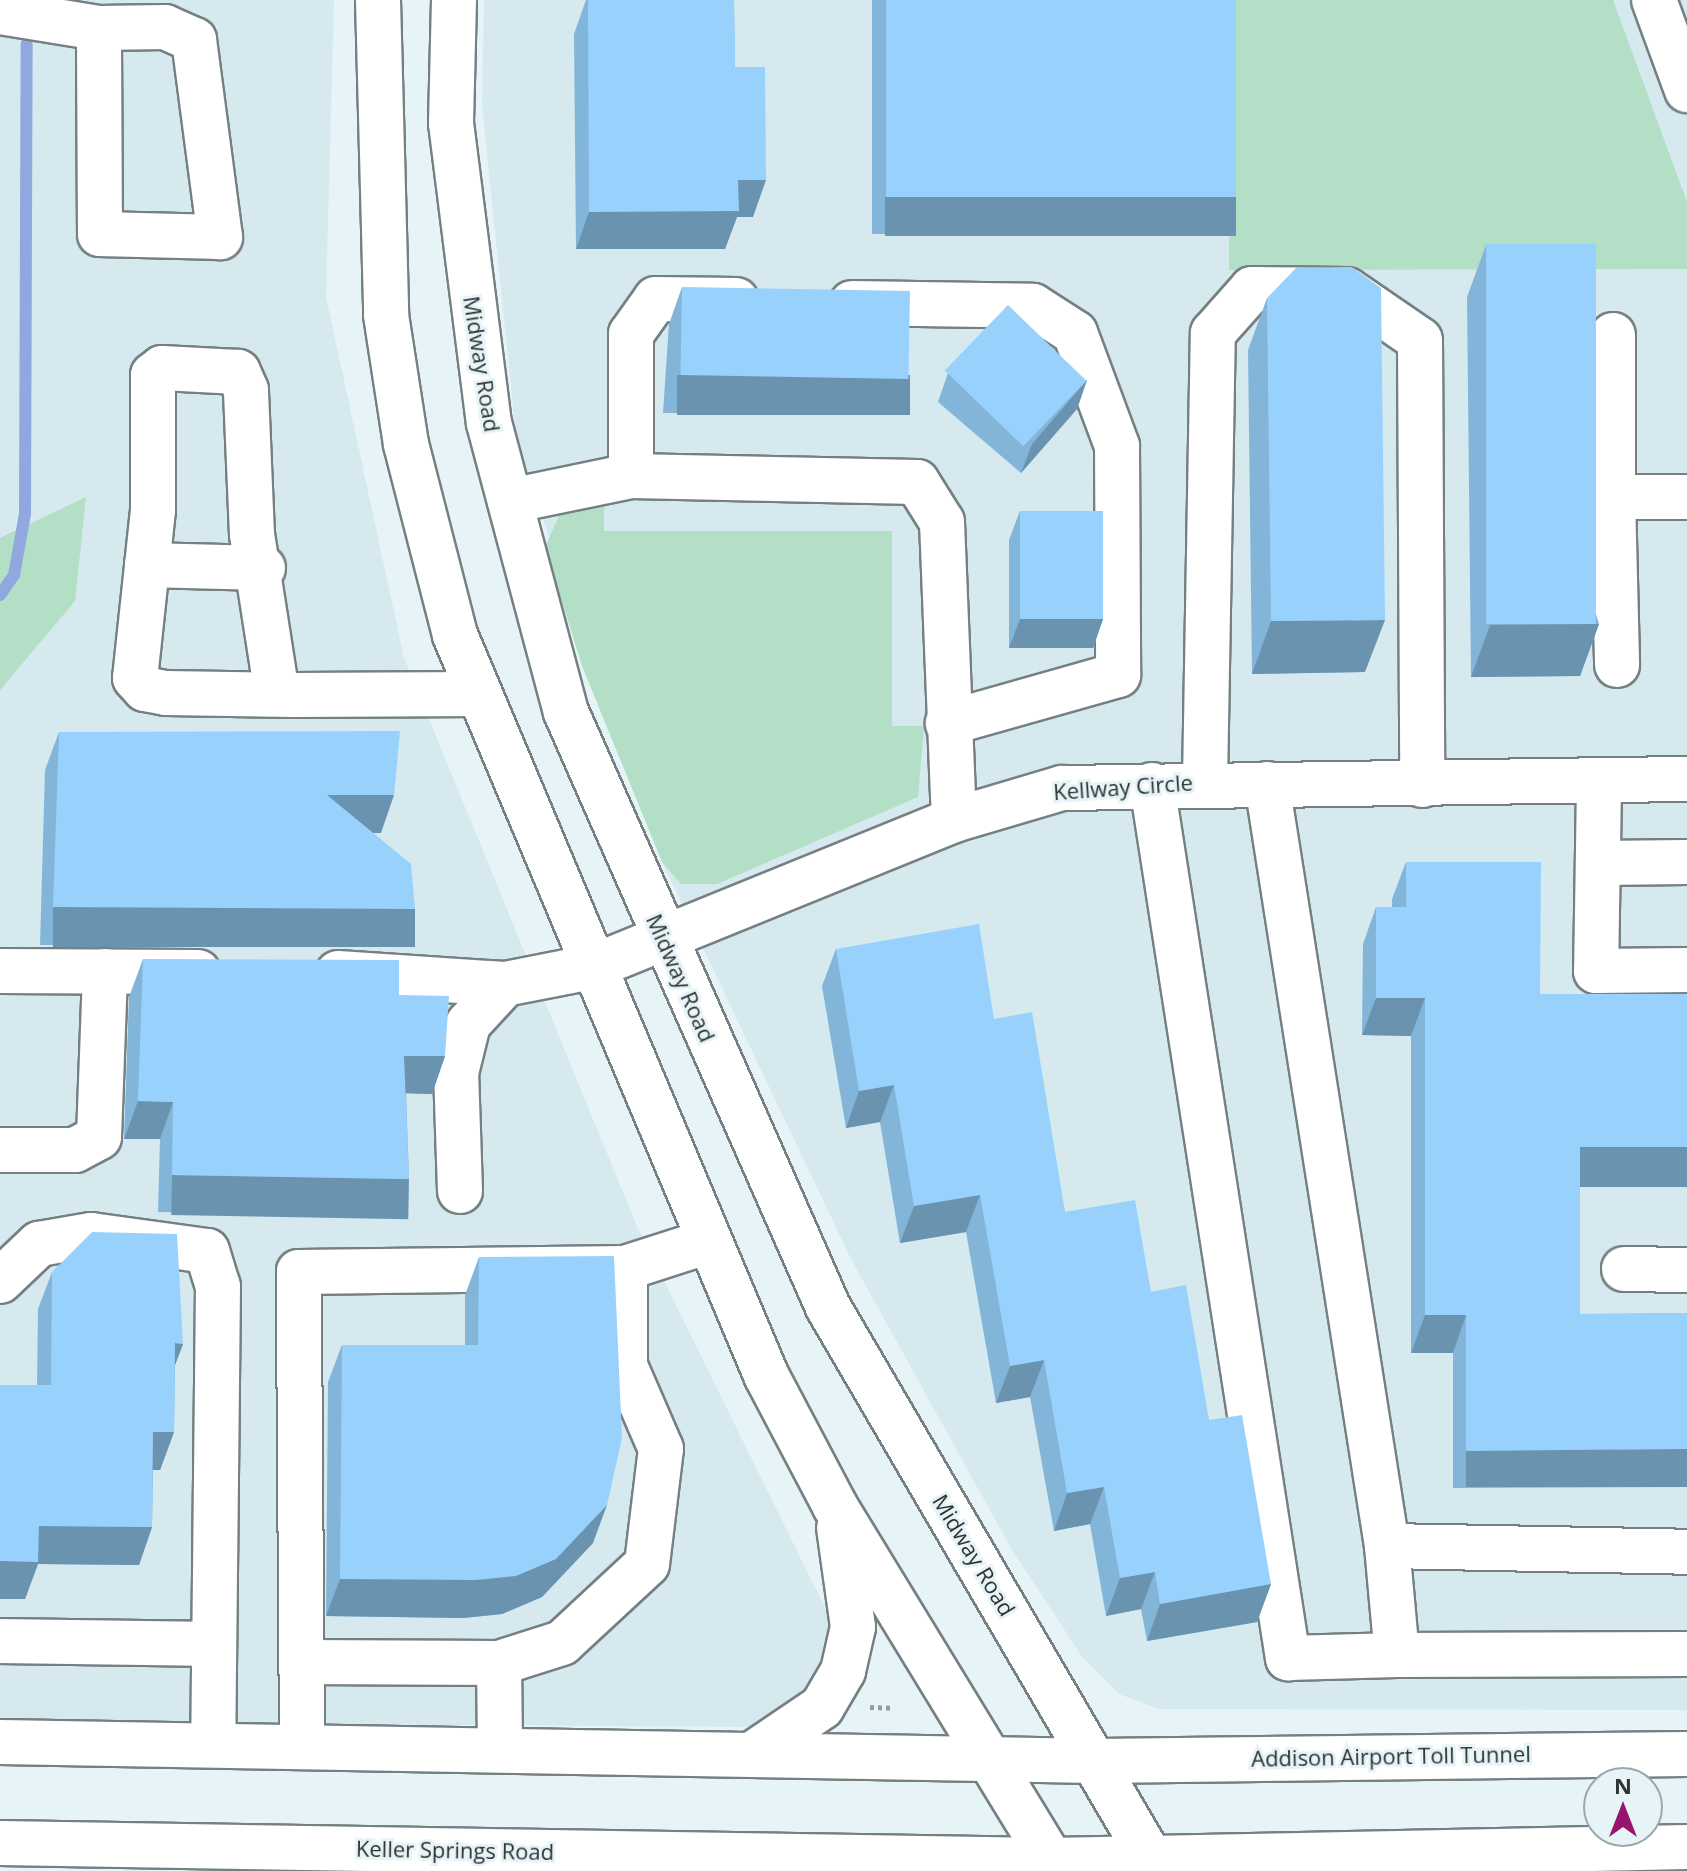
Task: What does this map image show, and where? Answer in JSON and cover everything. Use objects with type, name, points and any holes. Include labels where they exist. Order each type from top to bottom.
[{"type":"main road","points":[[378,0],[386,315],[429,544],[479,694],[766,1375],[835,1506],[984,1758],[1054,1865]]},
{"type":"main road","name":"Midway Road","points":[[454,0],[451,123],[460,214],[489,423],[566,712],[828,1307],[1154,1865]]},
{"type":"main road","points":[[1654,0],[1687,90]]},
{"type":"main road","points":[[0,12],[99,28],[165,27],[194,40],[220,237],[100,234],[99,28]]},
{"type":"main road","points":[[1205,782],[1213,333],[1252,289],[1347,290],[1420,340],[1422,785]]},
{"type":"main road","points":[[631,476],[631,334],[656,299],[1033,306],[1075,333],[1095,373],[1117,446],[1118,675],[948,723]]},
{"type":"main road","points":[[1613,335],[1617,665]]},
{"type":"main road","points":[[277,694],[263,568],[252,535],[246,390],[238,372],[162,368],[153,375],[147,565],[135,678],[145,689],[277,694],[479,694]]},
{"type":"main road","points":[[510,501],[631,476],[917,482],[942,522],[954,820]]},
{"type":"main road","points":[[1613,497],[1687,497]]},
{"type":"main road","points":[[147,565],[263,568]]},
{"type":"main road","name":"Kellway Circle","points":[[294,972],[505,984],[592,967],[665,940],[954,820],[1062,788],[1205,782],[1599,785],[1687,779]]},
{"type":"main road","points":[[1267,784],[1387,1546],[1397,1655]]},
{"type":"main road","points":[[1152,785],[1288,1658],[1687,1654]]},
{"type":"main road","points":[[1599,785],[1596,971],[1687,970]]},
{"type":"main road","points":[[1598,863],[1687,862]]},
{"type":"main road","points":[[0,971],[247,972]]},
{"type":"main road","points":[[0,1150],[75,1150],[99,1137],[105,971]]},
{"type":"main road","points":[[460,1191],[456,1073],[468,1024],[505,984]]},
{"type":"main road","points":[[0,1281],[39,1244],[91,1235],[207,1251],[218,1286],[213,1743]]},
{"type":"main road","points":[[302,1743],[299,1272],[625,1268],[709,1241]]},
{"type":"main road","points":[[302,1662],[499,1663],[562,1643],[647,1564],[661,1449],[625,1366],[625,1268]]},
{"type":"main road","points":[[1624,1269],[1687,1270]]},
{"type":"main road","points":[[757,1751],[822,1707],[843,1671],[853,1627],[835,1506]]},
{"type":"main road","points":[[1387,1546],[1687,1552]]},
{"type":"main road","points":[[0,1641],[214,1644]]},
{"type":"main road","points":[[499,1663],[500,1745]]},
{"type":"main road","points":[[0,1742],[500,1745],[1096,1761]]},
{"type":"main road","name":"Addison Airport Toll Tunnel","points":[[1096,1761],[1687,1754]]},
{"type":"main road","name":"Keller Springs Road","points":[[0,1843],[60,1857],[1154,1865]]},
{"type":"main road","points":[[1154,1865],[1402,1863],[1687,1847]]},
{"type":"shaded area","points":[[0,0],[334,0],[326,297],[404,658],[636,1224],[832,1622],[827,1676],[806,1703],[754,1727],[0,1722]]},
{"type":"shaded area","points":[[484,0],[1687,0],[1687,1710],[1159,1709],[1119,1694],[1083,1658],[1012,1550],[851,1259],[662,862],[517,445],[482,106]]},
{"type":"green space","points":[[1230,0],[1613,0],[1687,202],[1687,269],[1229,270]]},
{"type":"green space","points":[[86,497],[75,601],[0,690],[0,538]]},
{"type":"green space","points":[[604,501],[604,531],[892,531],[892,726],[924,726],[918,797],[717,884],[681,884],[662,862],[582,666],[545,547],[559,516]]},
{"type":"building","points":[[588,0],[734,0],[735,67],[765,67],[766,180],[738,180],[739,211],[589,212]]},
{"type":"building","points":[[886,0],[1236,0],[1236,197],[886,197]]},
{"type":"building","points":[[1486,244],[1596,244],[1596,624],[1486,624]]},
{"type":"building","points":[[1352,267],[1381,288],[1385,620],[1271,621],[1267,298],[1296,268]]},
{"type":"building","points":[[682,287],[910,291],[908,379],[680,375]]},
{"type":"building","points":[[1008,305],[1086,381],[1023,446],[945,370]]},
{"type":"building","points":[[1020,511],[1103,511],[1103,619],[1020,619]]},
{"type":"building","points":[[400,731],[394,795],[327,795],[411,864],[415,909],[53,907],[59,732]]},
{"type":"building","points":[[1406,862],[1541,862],[1540,994],[1687,994],[1687,1147],[1580,1147],[1580,1314],[1687,1313],[1687,1449],[1466,1451],[1466,1315],[1425,1315],[1425,998],[1376,998],[1376,907],[1406,907]]},
{"type":"building","points":[[979,924],[994,1019],[1032,1012],[1065,1212],[1135,1200],[1151,1292],[1186,1285],[1209,1420],[1242,1415],[1271,1584],[1160,1604],[1155,1572],[1120,1578],[1104,1487],[1067,1493],[1044,1360],[1010,1366],[980,1195],[914,1206],[894,1085],[859,1091],[836,949]]},
{"type":"building","points":[[143,959],[399,960],[399,995],[449,996],[445,1056],[404,1056],[409,1179],[172,1175],[173,1102],[138,1101]]},
{"type":"building","points":[[92,1232],[177,1234],[183,1344],[175,1343],[174,1432],[153,1432],[152,1527],[39,1526],[38,1562],[0,1561],[0,1385],[51,1385],[52,1272]]},
{"type":"building","points":[[614,1256],[622,1438],[607,1505],[556,1559],[516,1576],[476,1580],[340,1579],[342,1345],[478,1345],[479,1257]]},
{"type":"waterway","points":[[0,595],[14,575],[25,514],[27,44]]}]
